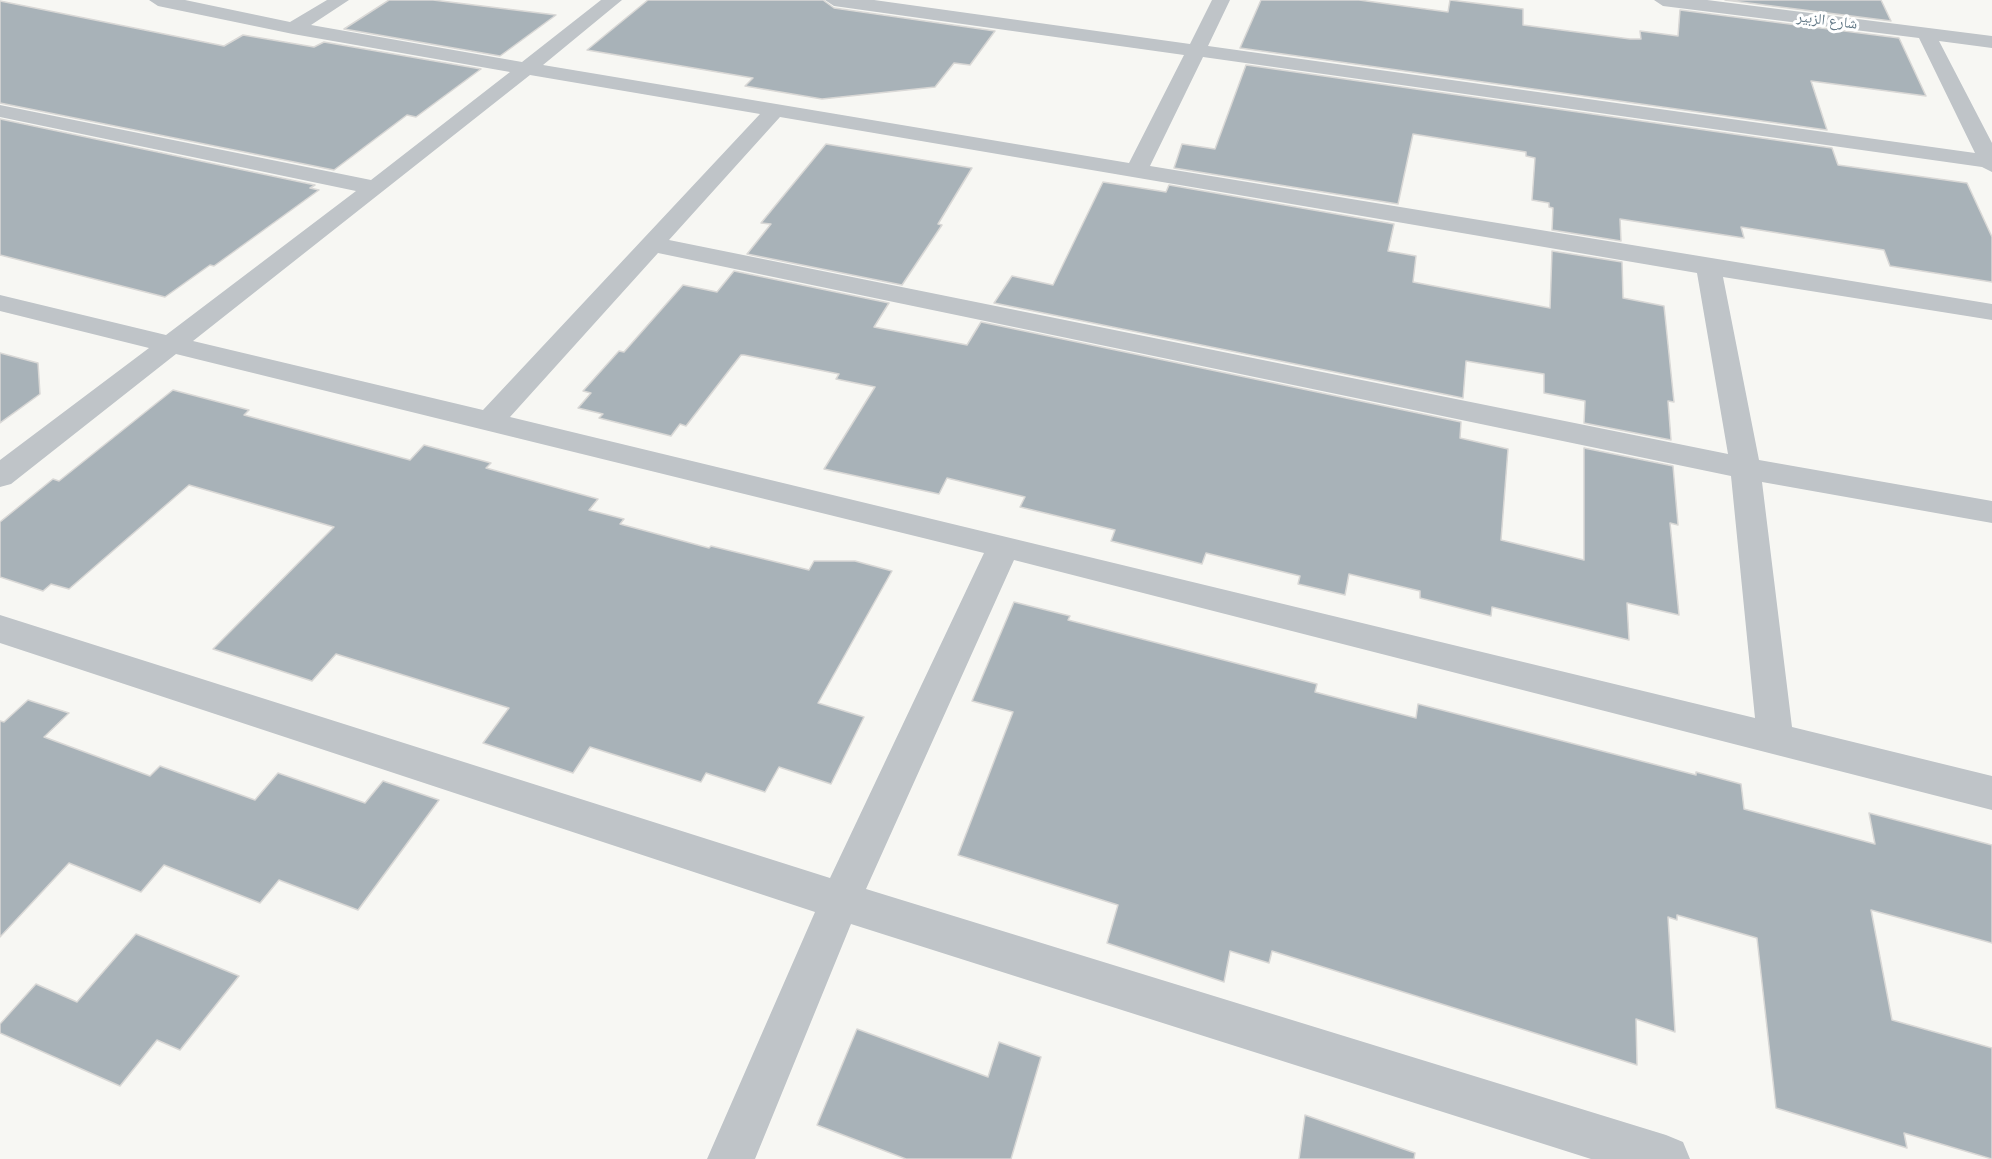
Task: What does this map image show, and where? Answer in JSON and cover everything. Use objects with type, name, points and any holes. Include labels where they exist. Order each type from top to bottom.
[{"type":"street","points":[[158,0],[293,28],[529,69],[1709,267],[1992,312]]},
{"type":"street","points":[[293,28],[340,0]]},
{"type":"street","points":[[0,476],[529,69],[613,0]]},
{"type":"street","points":[[834,0],[1992,163]]},
{"type":"street","points":[[1137,170],[1193,51],[1221,0]]},
{"type":"street","name":"شارع الزبير","points":[[1663,0],[1992,42]]},
{"type":"street","points":[[1926,34],[1992,163]]},
{"type":"street","points":[[489,422],[775,110]]},
{"type":"street","points":[[0,111],[375,188]]},
{"type":"street","points":[[652,244],[1745,468],[1992,512]]},
{"type":"street","points":[[1709,267],[1745,468],[1775,736]]},
{"type":"street","points":[[0,303],[170,346],[1004,546],[1775,736],[1992,793]]},
{"type":"street","points":[[731,1159],[840,901],[1004,546]]},
{"type":"street","points":[[0,630],[840,901],[1666,1159]]},
{"type":"building","points":[[389,0],[433,0],[556,15],[500,56],[344,29]]},
{"type":"building","points":[[648,0],[823,0],[834,8],[995,31],[970,65],[954,63],[935,87],[822,99],[745,86],[753,78],[587,50]]},
{"type":"building","points":[[1261,0],[1359,0],[1448,12],[1450,0],[1523,9],[1523,25],[1630,39],[1641,39],[1640,31],[1678,36],[1680,10],[1899,38],[1926,96],[1811,81],[1827,130],[1240,48]]},
{"type":"building","points":[[1725,0],[1881,0],[1891,21]]},
{"type":"building","points":[[0,1],[224,46],[243,35],[314,47],[324,42],[481,69],[416,117],[407,115],[334,170],[0,103]]},
{"type":"building","points":[[1246,65],[1832,148],[1838,165],[1967,183],[1992,237],[1992,282],[1890,266],[1884,250],[1741,227],[1744,238],[1620,219],[1621,241],[1552,230],[1553,208],[1549,207],[1549,203],[1532,200],[1535,158],[1526,156],[1526,152],[1413,134],[1398,204],[1174,168],[1182,144],[1215,149]]},
{"type":"building","points":[[0,119],[315,185],[310,188],[319,190],[214,266],[210,265],[165,297],[0,255]]},
{"type":"building","points":[[826,144],[972,168],[938,224],[942,225],[902,285],[747,254],[771,224],[761,223]]},
{"type":"building","points":[[1103,182],[1166,192],[1169,185],[1394,224],[1388,251],[1416,256],[1413,282],[1550,308],[1552,251],[1622,262],[1623,298],[1664,306],[1674,402],[1668,401],[1671,440],[1584,423],[1585,401],[1544,393],[1544,374],[1466,361],[1463,398],[994,303],[1012,276],[1053,285]]},
{"type":"building","points":[[734,271],[889,303],[874,327],[967,345],[981,322],[1461,422],[1460,438],[1508,449],[1501,540],[1584,560],[1584,448],[1673,466],[1678,525],[1670,523],[1679,615],[1627,603],[1629,640],[1492,607],[1491,616],[1420,598],[1420,591],[1349,574],[1345,595],[1298,584],[1300,576],[1206,553],[1202,564],[1111,541],[1115,530],[1020,507],[1025,497],[947,478],[939,494],[824,469],[875,387],[836,379],[839,374],[744,355],[741,355],[686,426],[680,424],[671,436],[599,418],[603,414],[578,408],[591,393],[583,391],[619,351],[624,352],[683,285],[717,292]]},
{"type":"building","points":[[0,353],[38,363],[40,394],[0,423]]},
{"type":"building","points":[[173,390],[249,410],[244,415],[410,460],[424,445],[491,463],[486,468],[598,499],[589,510],[624,519],[620,524],[709,548],[711,546],[809,570],[814,561],[855,561],[892,571],[818,703],[864,717],[831,784],[779,767],[765,792],[706,773],[701,782],[590,747],[573,773],[483,743],[509,708],[336,654],[312,681],[213,649],[334,527],[189,485],[69,589],[51,584],[43,591],[0,577],[0,522],[53,479],[59,481]]},
{"type":"building","points":[[1014,602],[1070,616],[1068,620],[1317,684],[1315,692],[1416,718],[1418,704],[1696,775],[1696,772],[1741,784],[1744,809],[1875,844],[1869,813],[1992,845],[1992,943],[1871,910],[1892,1020],[1992,1048],[1992,1159],[1904,1133],[1907,1148],[1776,1108],[1757,938],[1677,915],[1677,920],[1668,917],[1675,1032],[1636,1019],[1637,1065],[1272,951],[1269,963],[1230,951],[1224,982],[1107,943],[1118,905],[958,855],[1013,712],[972,701]]},
{"type":"building","points":[[28,700],[69,713],[44,737],[150,776],[160,766],[255,800],[278,773],[365,803],[383,781],[439,800],[358,910],[279,880],[260,903],[164,865],[141,892],[69,863],[0,937],[0,721],[4,722]]},
{"type":"building","points":[[136,934],[239,976],[180,1050],[157,1040],[120,1086],[0,1033],[0,1024],[36,984],[77,1002]]},
{"type":"building","points":[[857,1029],[988,1077],[999,1042],[1041,1057],[1011,1159],[906,1159],[817,1125]]},
{"type":"building","points":[[1305,1115],[1415,1153],[1414,1159],[1299,1159]]}]
